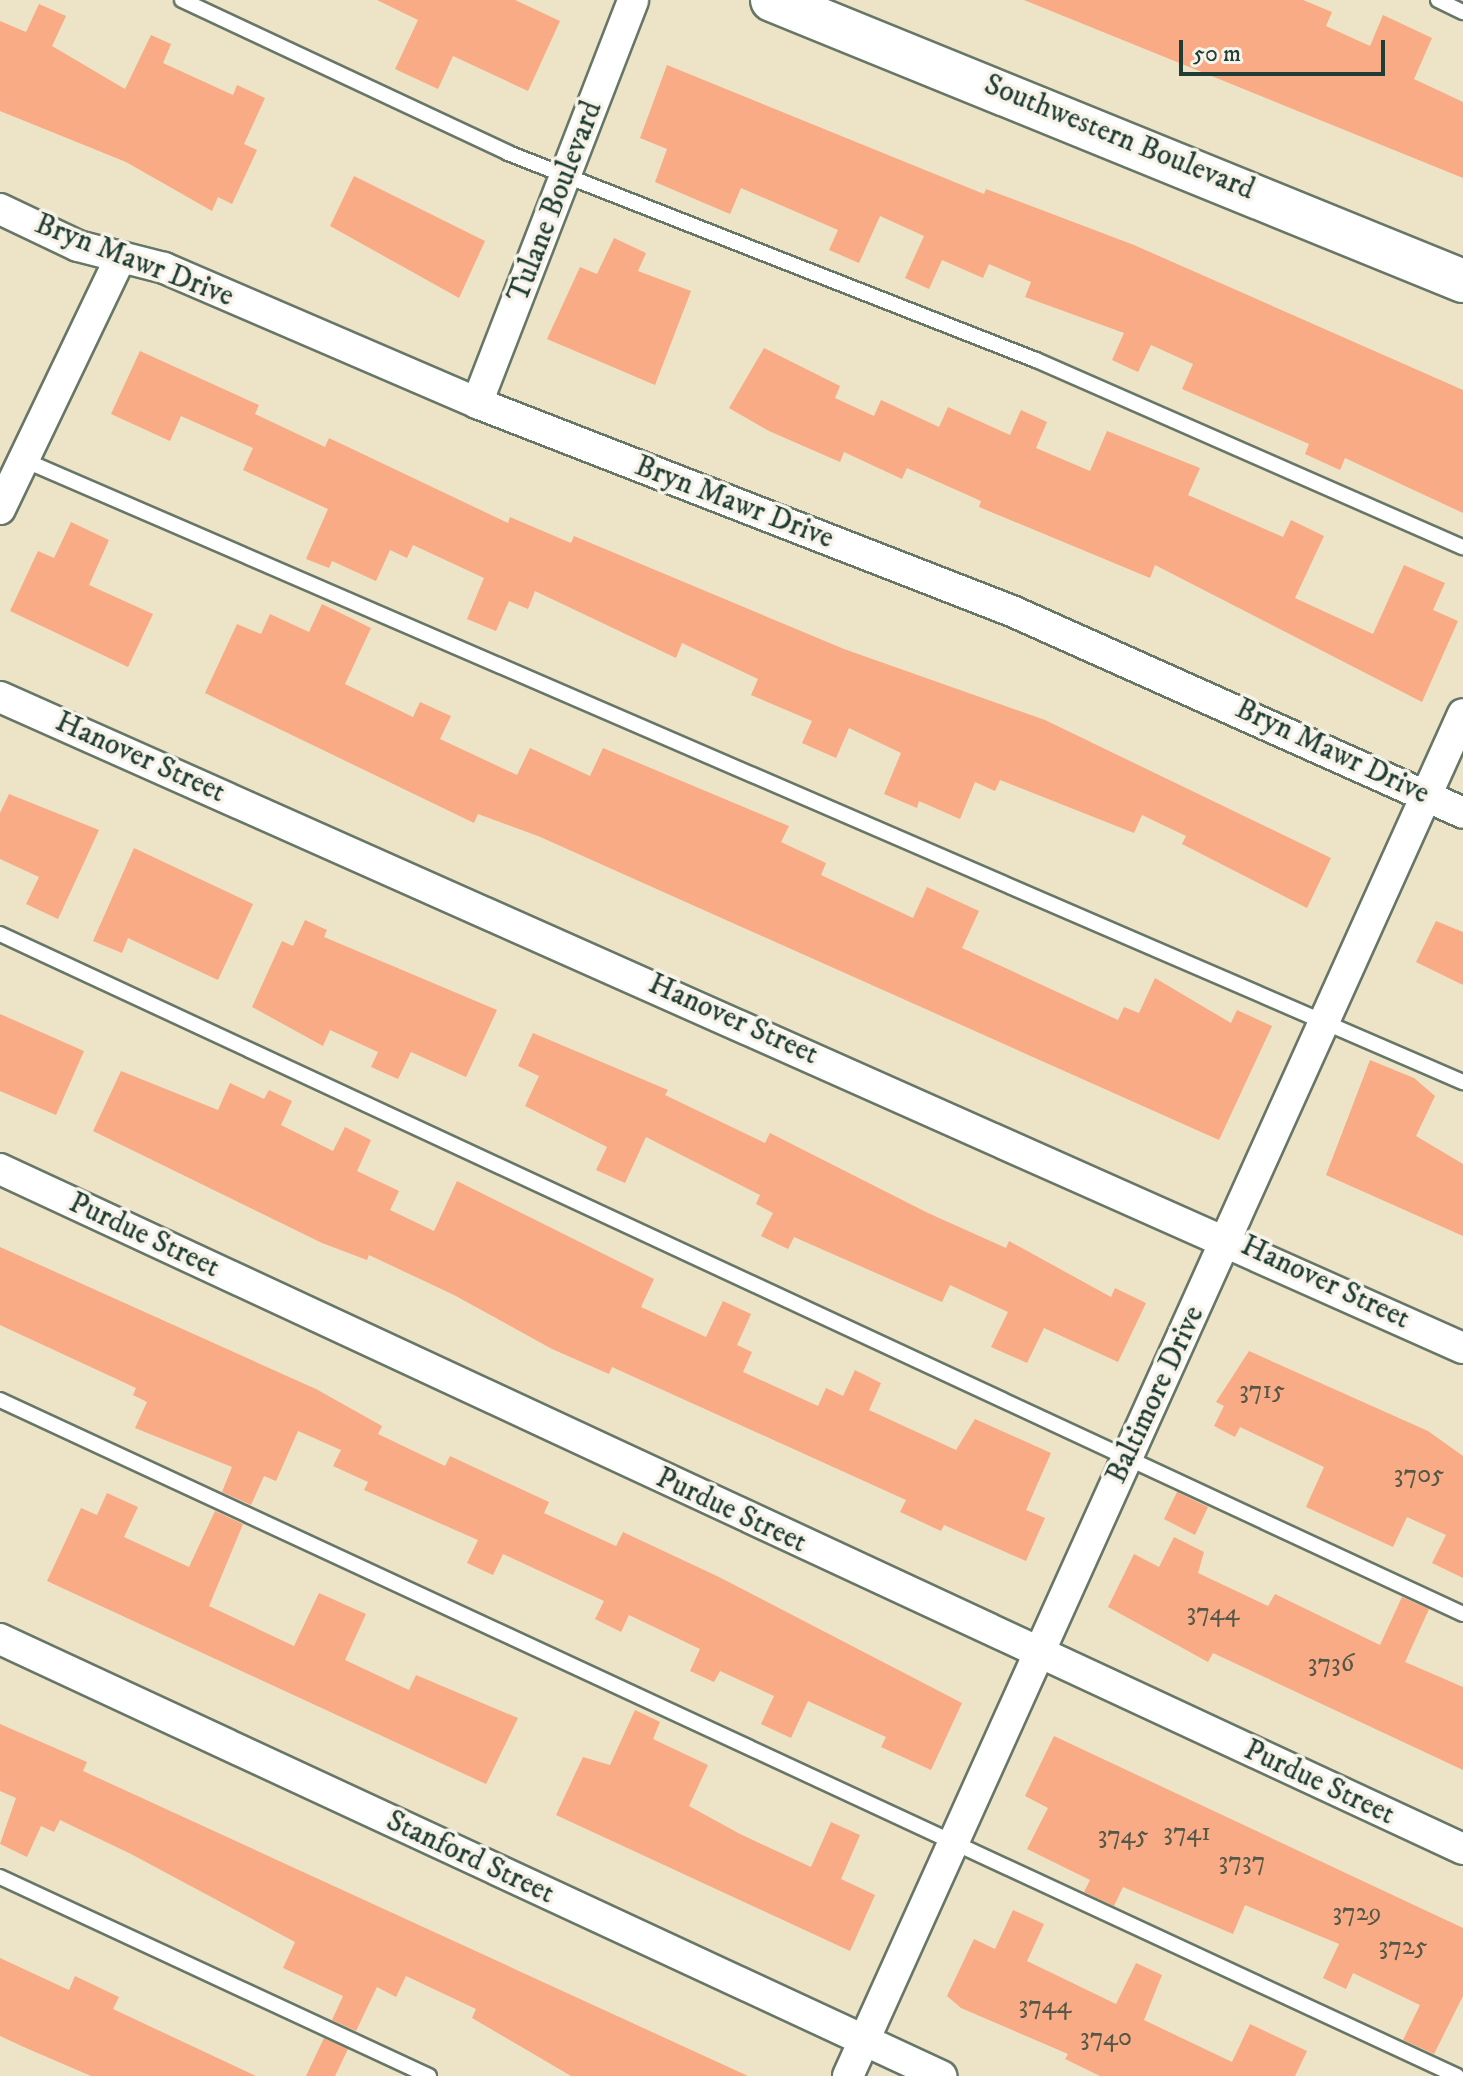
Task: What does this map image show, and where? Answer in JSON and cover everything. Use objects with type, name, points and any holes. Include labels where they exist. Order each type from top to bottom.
[{"type":"street","name":"Tulane Boulevard","points":[[477,403],[568,175],[633,0]]},
{"type":"street","name":"Southwestern Boulevard","points":[[772,0],[1463,281]]},
{"type":"street","name":"Bryn Mawr Drive","points":[[0,209],[78,246],[121,256],[477,403],[1012,611],[1463,813]]},
{"type":"street","points":[[0,509],[14,465],[121,256]]},
{"type":"street","name":"Hanover Street","points":[[0,697],[1228,1238],[1463,1348]]},
{"type":"street","name":"Baltimore Drive","points":[[848,2076],[1463,714]]},
{"type":"street","name":"Purdue Street","points":[[0,1169],[1038,1655],[1463,1849]]},
{"type":"street","name":"Stanford Street","points":[[0,1639],[941,2076]]},
{"type":"lane","points":[[182,0],[568,175],[1050,365],[1463,547]]},
{"type":"lane","points":[[1438,0],[1463,12]]},
{"type":"lane","points":[[14,465],[1324,1017],[1463,1082]]},
{"type":"lane","points":[[0,934],[1463,1614]]},
{"type":"lane","points":[[0,1400],[1457,2076]]},
{"type":"lane","points":[[0,1877],[429,2076]]},
{"type":"building","points":[[377,0],[515,0],[560,21],[528,91],[453,56],[438,89],[395,69],[418,20]]},
{"type":"building","points":[[1024,0],[1303,0],[1332,12],[1326,26],[1370,46],[1383,15],[1432,38],[1414,79],[1463,102],[1463,178]]},
{"type":"building","points":[[39,4],[66,16],[52,46],[125,89],[151,35],[171,44],[163,63],[233,95],[237,85],[265,98],[244,144],[257,150],[232,204],[218,197],[212,211],[126,162],[0,111],[0,21],[26,32]]},
{"type":"building","points":[[667,65],[984,194],[986,189],[1134,245],[1463,390],[1463,513],[1345,458],[1340,470],[1305,454],[1309,444],[1182,389],[1193,364],[1151,345],[1138,372],[1112,360],[1124,333],[1025,297],[1031,282],[989,264],[983,278],[942,260],[929,289],[905,278],[924,236],[880,216],[859,263],[829,250],[838,230],[741,188],[730,214],[655,182],[667,149],[640,138]]},
{"type":"building","points":[[354,176],[485,241],[459,298],[330,226]]},
{"type":"building","points":[[614,238],[646,253],[638,271],[691,291],[655,385],[547,339],[580,267],[597,274]]},
{"type":"building","points":[[764,348],[840,386],[835,398],[874,416],[881,400],[939,427],[948,407],[1010,435],[1021,410],[1047,422],[1036,448],[1090,471],[1107,431],[1200,468],[1188,495],[1283,537],[1291,520],[1324,536],[1295,598],[1373,634],[1404,565],[1445,583],[1433,610],[1458,621],[1422,702],[1155,565],[1150,578],[979,507],[981,501],[907,468],[902,479],[844,452],[840,462],[769,431],[729,408]]},
{"type":"building","points":[[140,351],[259,405],[255,414],[325,447],[329,438],[508,523],[510,517],[571,543],[574,536],[844,649],[1045,720],[1331,858],[1307,908],[1182,844],[1186,836],[1142,815],[1134,833],[1000,780],[995,791],[975,782],[960,819],[919,801],[917,808],[884,794],[901,753],[849,728],[836,758],[802,743],[812,721],[751,695],[758,679],[682,643],[676,658],[535,591],[528,609],[509,601],[496,631],[467,619],[484,578],[413,545],[407,558],[390,550],[376,581],[332,561],[329,568],[306,559],[328,509],[243,470],[253,448],[181,416],[170,441],[111,414]]},
{"type":"building","points":[[71,522],[109,540],[89,585],[153,614],[128,667],[10,611],[38,551],[54,558]]},
{"type":"building","points":[[322,604],[371,628],[345,684],[413,717],[420,702],[451,716],[440,739],[517,775],[530,748],[590,776],[603,748],[789,826],[781,842],[826,863],[821,875],[913,918],[927,887],[979,911],[962,948],[1118,1020],[1124,1007],[1139,1013],[1155,978],[1231,1023],[1237,1010],[1272,1026],[1219,1140],[538,836],[478,814],[474,823],[205,693],[237,624],[261,634],[270,614],[309,632]]},
{"type":"building","points":[[9,794],[99,830],[58,919],[26,904],[39,877],[0,859],[0,813]]},
{"type":"building","points":[[134,848],[253,904],[218,980],[128,938],[122,953],[93,941]]},
{"type":"building","points":[[305,920],[327,930],[324,937],[497,1010],[466,1077],[411,1052],[398,1079],[371,1067],[378,1052],[330,1030],[323,1046],[252,1007],[282,941],[293,946]]},
{"type":"building","points":[[1436,921],[1463,932],[1463,985],[1416,962]]},
{"type":"building","points":[[0,1014],[84,1051],[56,1115],[0,1091]]},
{"type":"building","points":[[533,1033],[668,1090],[665,1095],[765,1143],[770,1133],[928,1213],[1006,1248],[1009,1241],[1111,1297],[1115,1288],[1146,1303],[1118,1362],[1044,1328],[1027,1363],[991,1347],[1008,1312],[950,1285],[942,1302],[794,1237],[788,1249],[761,1236],[773,1213],[756,1204],[760,1195],[646,1137],[625,1183],[596,1170],[607,1147],[525,1106],[539,1076],[518,1066]]},
{"type":"building","points":[[1370,1060],[1414,1078],[1435,1096],[1416,1136],[1463,1164],[1463,1236],[1326,1175]]},
{"type":"building","points":[[121,1071],[218,1110],[230,1083],[264,1099],[269,1090],[292,1101],[281,1125],[333,1151],[345,1127],[371,1140],[357,1171],[399,1191],[390,1210],[434,1231],[457,1181],[654,1279],[641,1307],[706,1337],[723,1301],[751,1314],[737,1345],[752,1352],[743,1372],[818,1406],[826,1388],[843,1396],[855,1370],[881,1383],[869,1410],[956,1450],[975,1419],[1051,1453],[1026,1510],[1045,1518],[1026,1561],[944,1525],[941,1531],[900,1512],[906,1500],[612,1367],[609,1374],[552,1349],[454,1295],[369,1255],[367,1260],[322,1243],[93,1131]]},
{"type":"building","points":[[0,1247],[316,1389],[382,1426],[378,1434],[445,1466],[450,1456],[549,1502],[544,1513],[616,1546],[623,1532],[719,1577],[962,1703],[931,1770],[881,1747],[886,1737],[808,1701],[791,1738],[761,1724],[774,1696],[720,1671],[714,1682],[690,1671],[700,1649],[629,1615],[621,1632],[595,1619],[604,1601],[503,1554],[493,1575],[467,1563],[478,1540],[364,1490],[368,1482],[333,1466],[341,1450],[298,1431],[276,1481],[264,1476],[251,1505],[222,1492],[232,1467],[135,1428],[147,1402],[133,1395],[136,1388],[0,1325]]},
{"type":"building","points":[[1249,1351],[1428,1431],[1463,1456],[1463,1578],[1432,1563],[1446,1535],[1407,1517],[1393,1547],[1306,1507],[1324,1467],[1240,1427],[1235,1437],[1214,1426],[1224,1406],[1216,1402]]},
{"type":"building","points":[[1177,1492],[1208,1507],[1195,1535],[1164,1519]]},
{"type":"building","points":[[107,1493],[138,1507],[124,1537],[189,1567],[215,1511],[243,1524],[209,1606],[294,1646],[319,1593],[366,1614],[345,1660],[409,1690],[416,1675],[518,1718],[486,1784],[47,1581],[81,1508],[97,1515]]},
{"type":"building","points":[[1174,1537],[1204,1552],[1198,1573],[1268,1606],[1275,1594],[1380,1645],[1402,1597],[1429,1609],[1405,1662],[1463,1687],[1463,1770],[1213,1653],[1208,1662],[1108,1607],[1134,1554],[1159,1567]]},
{"type":"building","points":[[635,1710],[660,1722],[653,1739],[708,1765],[689,1806],[811,1867],[831,1822],[860,1835],[841,1879],[875,1895],[850,1951],[556,1815],[583,1757],[610,1765]]},
{"type":"building","points":[[0,1724],[87,1762],[83,1771],[748,2076],[571,2076],[472,2018],[476,2009],[406,1976],[396,1997],[377,1987],[356,2031],[332,2020],[343,1996],[283,1968],[295,1942],[131,1854],[60,1820],[54,1832],[41,1826],[27,1857],[0,1844],[16,1798],[0,1791]]},
{"type":"building","points":[[1054,1736],[1463,1928],[1463,1996],[1434,2054],[1403,2040],[1420,2005],[1353,1973],[1346,1989],[1323,1978],[1339,1944],[1245,1905],[1233,1934],[1123,1887],[1114,1906],[1084,1892],[1090,1880],[1027,1849],[1048,1808],[1025,1796]]},
{"type":"building","points":[[1013,1910],[1044,1924],[1027,1961],[1116,2004],[1136,1963],[1162,1975],[1144,2020],[1232,2062],[1250,2024],[1307,2051],[1295,2076],[1100,2076],[1065,2059],[1068,2054],[961,2008],[947,1996],[974,1939],[995,1949]]},
{"type":"building","points":[[0,1958],[69,1990],[75,1976],[119,1997],[113,2009],[256,2076],[91,2076],[26,2048],[0,2036]]},
{"type":"building","points":[[324,2038],[348,2049],[335,2076],[306,2076]]}]
